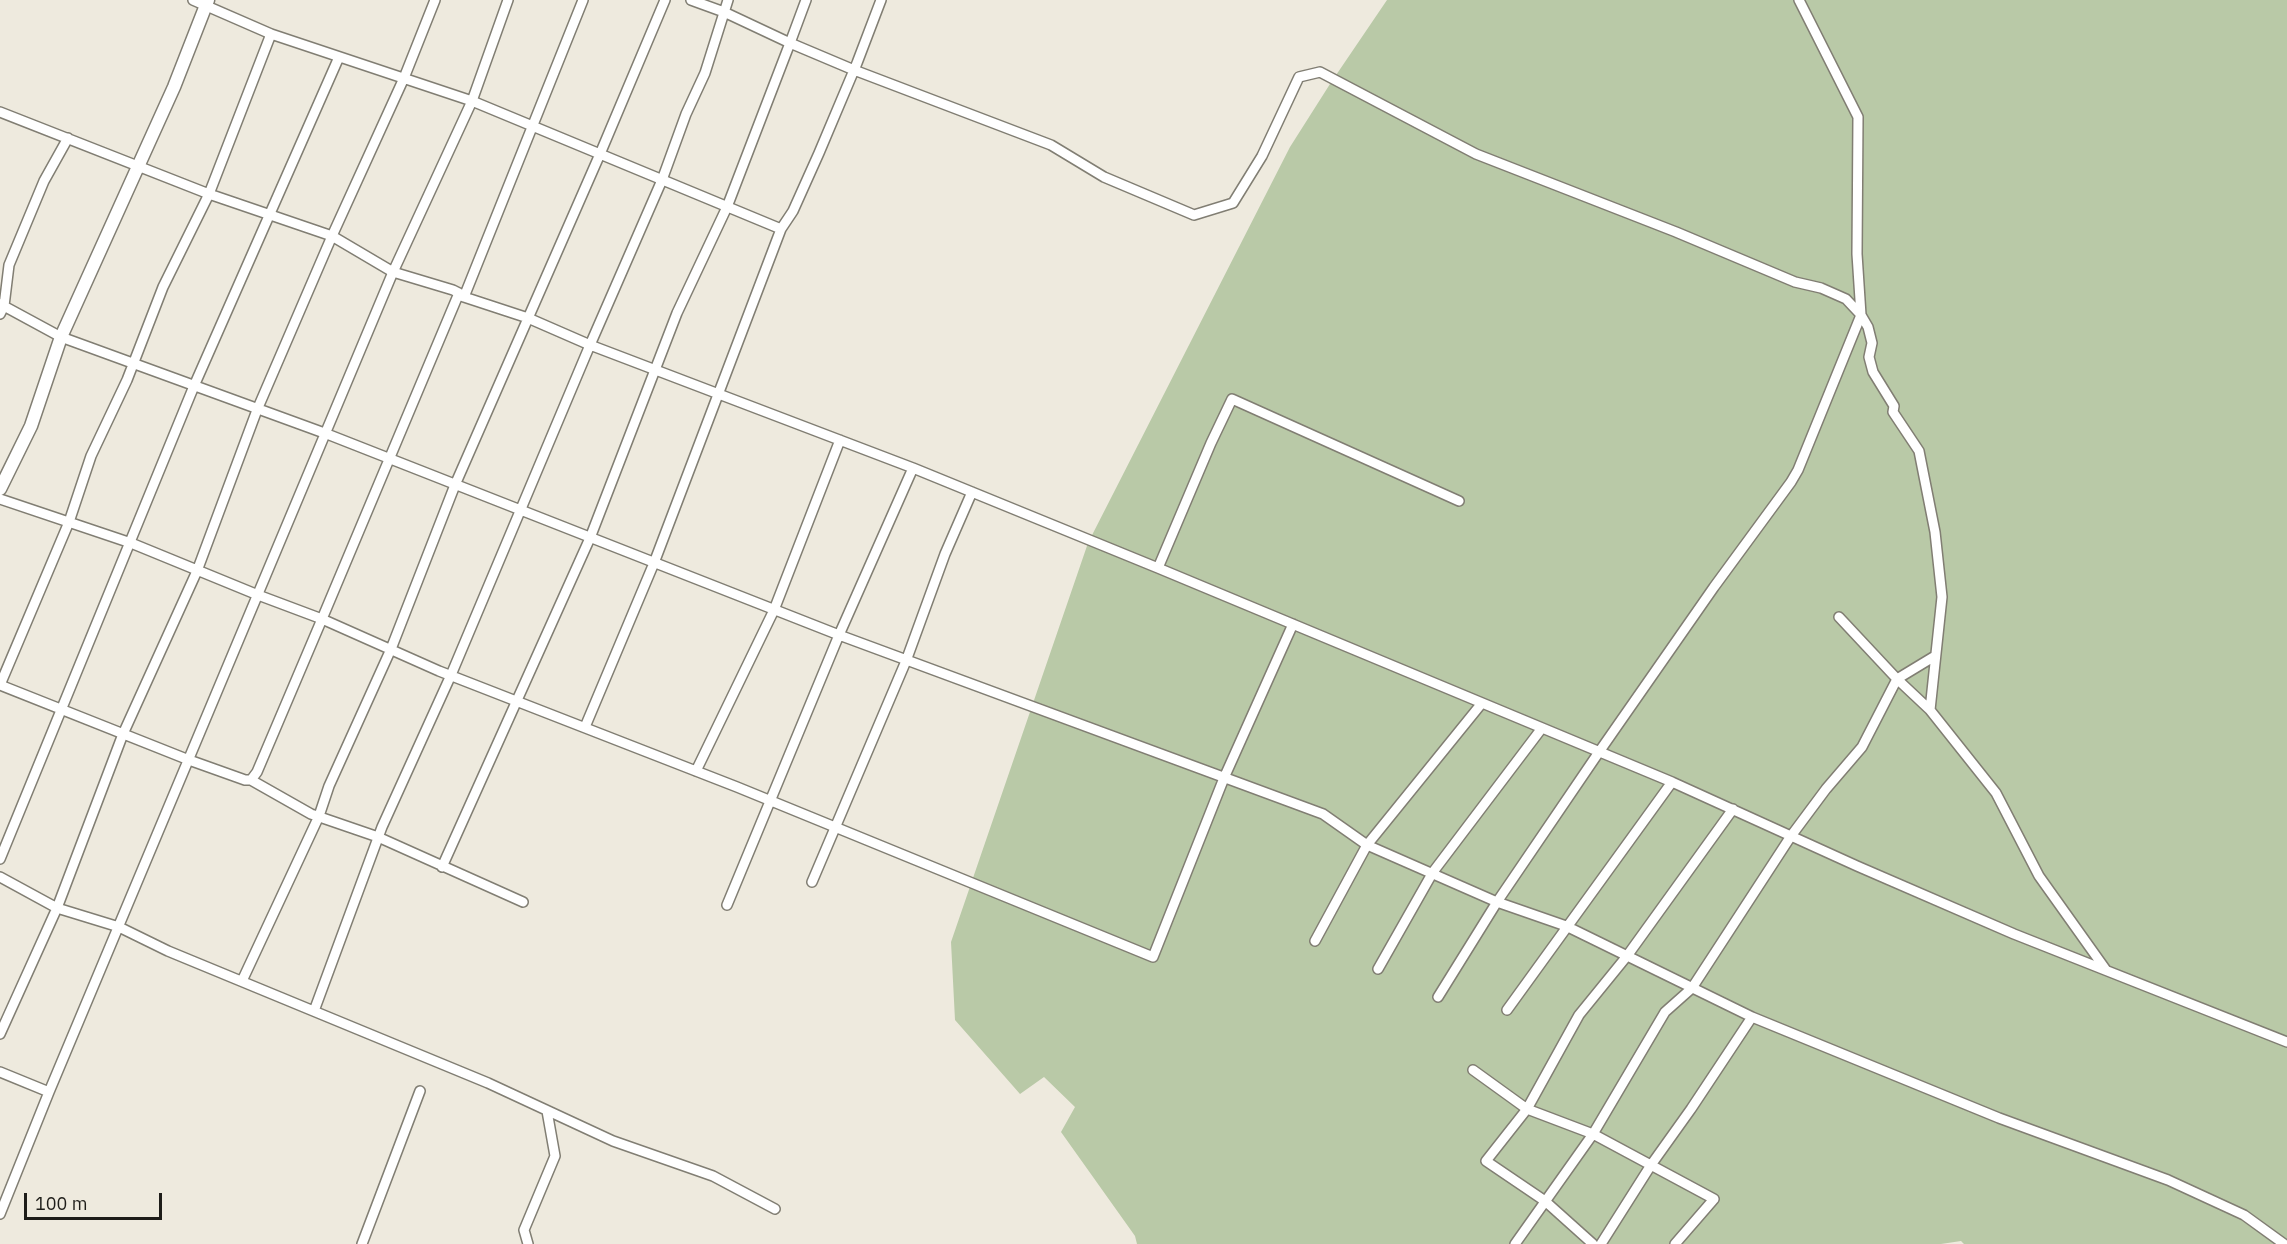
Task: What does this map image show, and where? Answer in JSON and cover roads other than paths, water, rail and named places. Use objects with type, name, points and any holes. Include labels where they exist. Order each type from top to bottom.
[{"type":"street","points":[[194,0],[208,3],[271,34],[471,101],[781,229]]},
{"type":"street","points":[[0,1034],[57,908],[123,734],[197,571],[257,410],[332,236],[404,78],[435,0]]},
{"type":"street","points":[[0,1214],[48,1092],[327,434],[393,272],[471,101],[508,0]]},
{"type":"street","points":[[251,780],[257,772],[388,459],[534,126],[583,0]]},
{"type":"street","points":[[242,981],[319,816],[329,786],[391,649],[455,485],[665,0]]},
{"type":"street","points":[[691,0],[724,12],[854,70],[1051,145],[1104,177],[1194,215],[1233,203],[1262,156],[1299,77],[1320,72],[1476,154],[1676,232],[1795,282],[1821,288],[1846,299],[1861,315],[1868,327],[1872,343],[1869,357],[1873,372],[1894,406],[1893,412],[1919,451],[1935,532],[1942,597],[1930,711]]},
{"type":"street","points":[[314,1011],[378,837],[451,675],[519,510],[662,180],[686,114],[705,73],[728,0]]},
{"type":"street","points":[[442,867],[590,538],[677,313],[727,207],[806,0]]},
{"type":"street","points":[[585,728],[654,563],[781,229],[793,211],[854,70],[881,0]]},
{"type":"street","points":[[1438,997],[1497,902],[1599,752],[1714,587],[1791,482],[1798,470],[1861,315],[1857,254],[1858,117],[1799,0]]},
{"type":"street","points":[[0,489],[31,426],[61,337],[174,87],[208,3]]},
{"type":"street","points":[[271,34],[209,194],[163,287],[133,364],[91,456],[69,522],[0,685],[189,760],[245,780],[251,780],[319,816],[378,837],[523,902]]},
{"type":"street","points":[[0,859],[194,386],[339,57]]},
{"type":"street","points":[[0,112],[138,168],[332,236],[393,272],[453,290],[461,296],[528,318],[590,345],[913,468],[1672,782],[2014,933],[2287,1042]]},
{"type":"street","points":[[68,138],[44,182],[9,265],[2,308],[61,337],[327,434],[838,635],[1323,814],[1367,844],[1497,902],[1566,927],[1752,1017],[1999,1118],[2168,1180],[2244,1215],[2284,1244]]},
{"type":"street","points":[[1158,568],[1232,399],[1459,501]]},
{"type":"street","points":[[696,771],[774,610],[840,440]]},
{"type":"street","points":[[727,905],[838,635],[913,468]]},
{"type":"street","points":[[812,882],[906,661],[945,554],[972,492]]},
{"type":"street","points":[[0,498],[131,543],[322,619],[451,675],[771,801],[1153,957],[1224,778],[1293,624]]},
{"type":"street","points":[[1839,617],[1930,711],[1996,793],[2039,876],[2106,970]]},
{"type":"street","points":[[1515,1244],[1593,1134],[1665,1012],[1692,988],[1791,836],[1826,789],[1862,747],[1897,679],[1935,656]]},
{"type":"street","points":[[1315,941],[1367,844],[1482,703]]},
{"type":"street","points":[[1378,969],[1433,872],[1542,728]]},
{"type":"street","points":[[1507,1010],[1672,782]]},
{"type":"street","points":[[1593,1244],[1545,1201],[1486,1161],[1527,1109],[1578,1015],[1627,957],[1733,809]]},
{"type":"street","points":[[0,877],[57,908],[119,927],[168,951],[547,1110],[613,1141],[713,1176],[775,1209]]},
{"type":"street","points":[[1601,1244],[1651,1165],[1752,1017]]},
{"type":"street","points":[[1473,1070],[1527,1109],[1593,1134],[1714,1200],[1675,1244]]},
{"type":"street","points":[[0,1072],[48,1092]]},
{"type":"street","points":[[362,1244],[420,1091]]},
{"type":"street","points":[[528,1244],[524,1230],[555,1156],[547,1110]]}]
